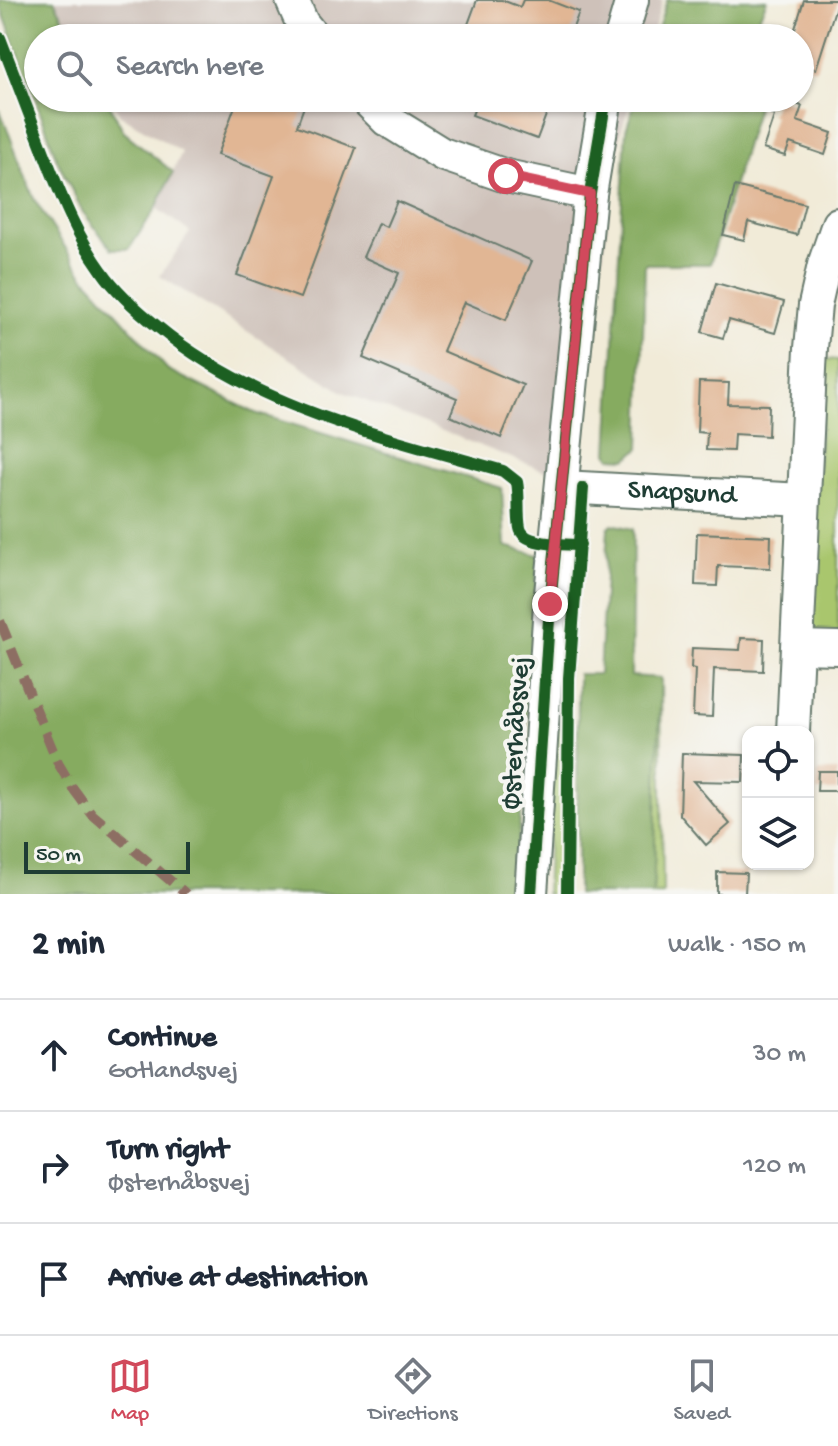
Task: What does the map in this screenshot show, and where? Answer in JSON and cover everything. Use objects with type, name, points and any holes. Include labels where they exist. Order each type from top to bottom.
[{"type":"street","points":[[292,0],[303,24]]},
{"type":"street","points":[[625,24],[632,0]]},
{"type":"street","points":[[379,112],[442,154],[506,176],[590,194]]},
{"type":"street","name":"Østerhåbsvej","points":[[531,894],[550,604],[590,194],[604,112]]},
{"type":"street","points":[[793,726],[803,500],[824,349],[815,305],[838,224]]},
{"type":"street","name":"Snapsund","points":[[562,487],[803,500]]},
{"type":"street","points":[[798,647],[838,648]]},
{"type":"shaded area","points":[[54,0],[663,0],[655,24],[67,24]]},
{"type":"shaded area","points":[[118,112],[627,112],[621,131],[585,380],[579,465],[545,471],[343,392],[160,276],[190,232],[156,208],[182,152]]},
{"type":"green space","points":[[0,0],[54,0],[67,24],[24,24],[24,69]]},
{"type":"green space","points":[[667,0],[767,0],[756,24],[659,24]]},
{"type":"green space","points":[[0,110],[34,199],[83,275],[168,370],[255,413],[502,488],[505,546],[538,555],[515,894],[0,894]]},
{"type":"green space","points":[[40,112],[113,112],[124,132],[173,172],[156,208],[129,249],[112,249],[82,211],[57,160]]},
{"type":"green space","points":[[632,112],[756,112],[710,264],[645,264],[640,448],[627,459],[611,458],[608,453],[626,130]]},
{"type":"green space","points":[[826,359],[838,360],[838,642],[805,631]]},
{"type":"green space","points":[[612,524],[633,529],[631,676],[661,678],[653,894],[577,894],[578,674],[599,674],[608,528]]},
{"type":"green space","points":[[575,557],[565,670],[564,894],[546,894],[557,665]]},
{"type":"green space","points":[[661,678],[663,894],[653,894]]},
{"type":"building","points":[[477,0],[502,0],[520,7],[523,0],[548,0],[579,12],[574,24],[468,24]]},
{"type":"building","points":[[804,0],[838,0],[816,69],[814,24],[796,24]]},
{"type":"building","points":[[233,112],[302,112],[297,126],[356,148],[300,298],[237,275],[274,176],[217,155]]},
{"type":"building","points":[[473,112],[547,112],[537,139],[472,115]]},
{"type":"building","points":[[800,112],[797,121],[832,133],[825,155],[790,143],[785,156],[763,149],[774,116],[771,114]]},
{"type":"building","points":[[735,186],[805,204],[797,235],[748,222],[744,240],[723,235]]},
{"type":"building","points":[[397,201],[532,261],[506,320],[464,302],[443,351],[523,385],[501,438],[450,416],[457,398],[363,358],[399,273],[363,257],[378,223],[386,227]]},
{"type":"building","points":[[716,283],[784,302],[775,333],[729,320],[723,338],[702,332]]},
{"type":"building","points":[[699,382],[729,383],[728,404],[769,405],[768,436],[734,434],[733,451],[706,450],[707,433],[697,432]]},
{"type":"building","points":[[697,533],[771,536],[770,568],[718,566],[717,586],[695,585]]},
{"type":"building","points":[[741,638],[764,639],[763,671],[714,669],[712,717],[693,716],[695,669],[691,668],[692,648],[740,650]]},
{"type":"building","points":[[682,753],[742,755],[742,782],[693,781],[730,824],[706,845],[680,815]]},
{"type":"building","points":[[818,771],[837,771],[837,791],[817,791]]},
{"type":"building","points":[[717,872],[746,873],[745,894],[717,894]]},
{"type":"marked path","points":[[0,621],[58,763],[72,787],[92,814],[186,894]]},
{"type":"cycle path","points":[[0,38],[24,100]]},
{"type":"cycle path","points":[[29,112],[65,205],[93,258],[121,294],[158,327],[196,355],[279,399],[367,432],[503,471],[517,482],[519,522],[523,534],[546,543],[580,545]]},
{"type":"cycle path","points":[[531,894],[550,604],[590,194],[604,112]]},
{"type":"cycle path","points":[[567,894],[569,678],[583,488]]},
{"type":"route","points":[[506,176],[590,194],[550,604]]}]
